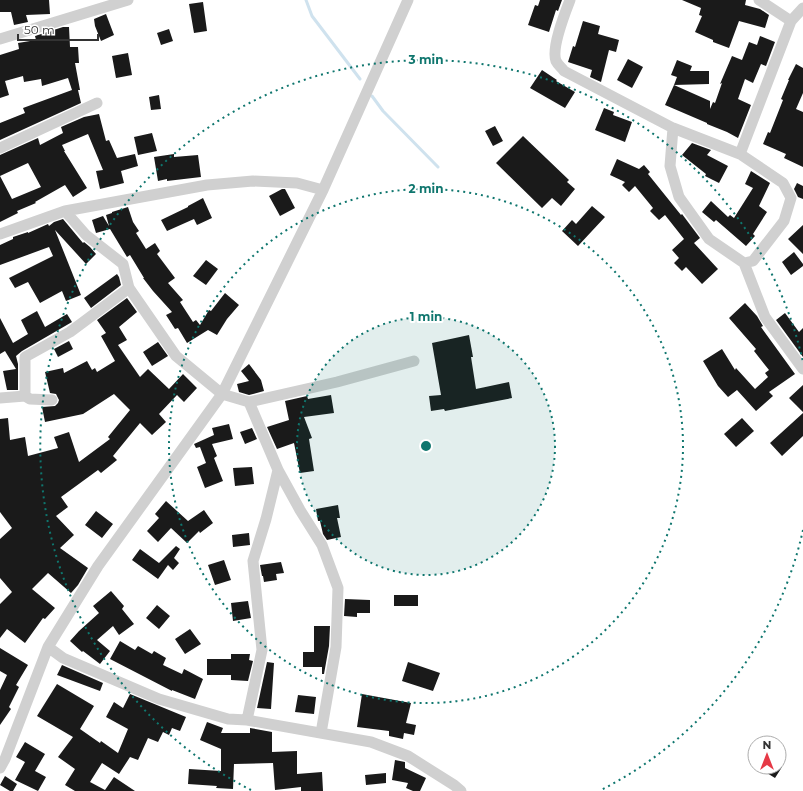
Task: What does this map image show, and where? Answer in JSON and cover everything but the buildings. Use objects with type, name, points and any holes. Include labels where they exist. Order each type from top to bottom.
[{"type":"street","points":[[0,39],[128,0]]},
{"type":"street","points":[[0,768],[48,647],[98,566],[222,394],[323,190],[408,0]]},
{"type":"street","points":[[570,0],[564,14],[554,52],[556,62],[564,71],[673,128],[740,154],[783,183],[791,198],[784,221],[753,261],[744,263]]},
{"type":"street","points":[[759,0],[791,21]]},
{"type":"street","points":[[740,154],[791,21],[803,8]]},
{"type":"street","points":[[0,148],[97,103]]},
{"type":"street","points":[[673,128],[670,166],[680,197],[709,239],[744,263],[765,317],[803,369]]},
{"type":"street","points":[[0,234],[65,211],[207,185],[253,181],[297,183],[323,190]]},
{"type":"street","points":[[65,211],[86,234],[124,264],[129,288],[176,356],[222,394],[249,402],[337,382],[414,361]]},
{"type":"street","points":[[25,396],[25,357],[70,332],[129,288]]},
{"type":"street","points":[[0,398],[25,396],[30,399],[52,400]]},
{"type":"street","points":[[249,402],[278,470],[300,510],[322,545],[338,588],[336,647],[321,734]]},
{"type":"street","points":[[247,720],[262,650],[253,561],[266,519],[278,470]]},
{"type":"street","points":[[48,647],[63,658],[159,699],[228,719],[247,720],[371,742],[408,756],[461,791]]},
{"type":"waterway","points":[[306,0],[312,16],[360,79]]},
{"type":"waterway","points":[[372,96],[383,111],[438,167]]}]
